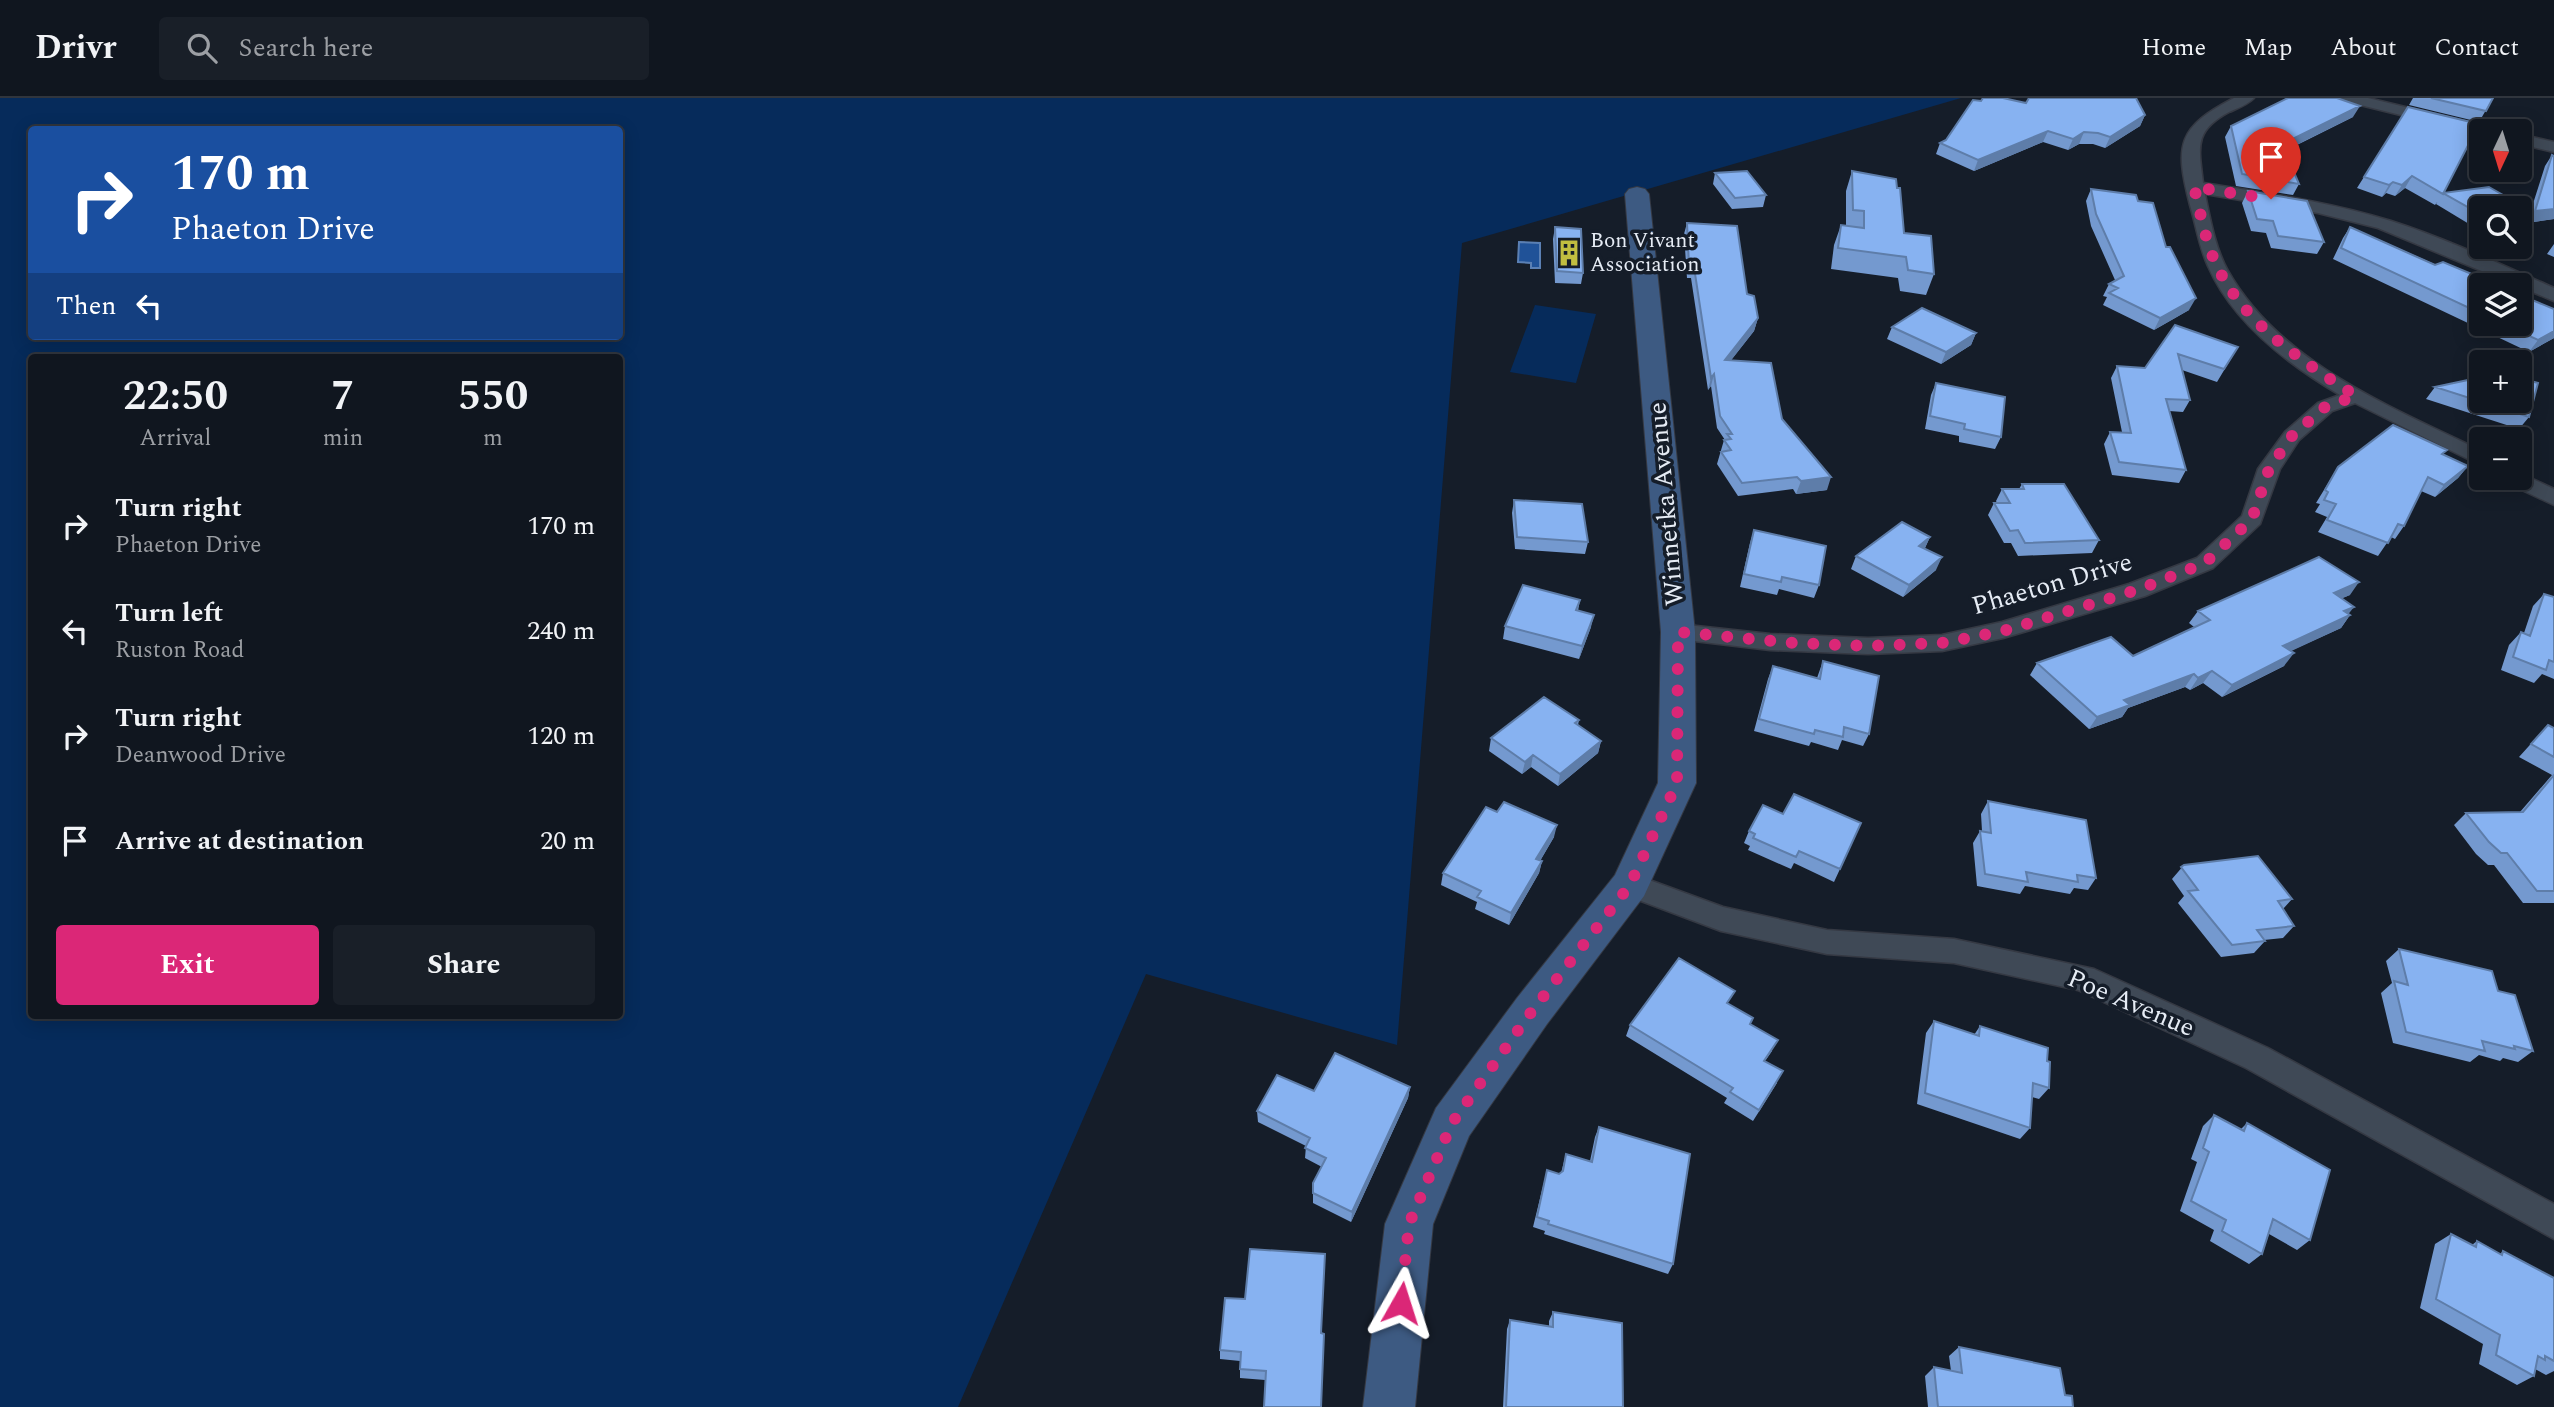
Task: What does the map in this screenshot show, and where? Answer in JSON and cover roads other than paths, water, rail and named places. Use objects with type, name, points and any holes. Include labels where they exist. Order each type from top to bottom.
[{"type":"main road","name":"Winnetka Avenue","points":[[1390,1407],[1409,1224],[1452,1123],[1532,1011],[1630,885],[1677,783],[1678,632],[1637,194]]},
{"type":"street","points":[[2246,98],[2200,123],[2191,137],[2189,151],[2194,187],[2217,268],[2238,301],[2263,328],[2301,359],[2356,396],[2469,453]]},
{"type":"street","points":[[2349,98],[2469,127]]},
{"type":"street","points":[[2532,142],[2554,147]]},
{"type":"street","points":[[2194,187],[2360,217],[2419,236],[2554,295]]},
{"type":"street","name":"Phaeton Drive","points":[[1678,632],[1798,643],[1868,646],[1942,643],[2003,631],[2137,590],[2205,563],[2252,519],[2269,469],[2292,436],[2325,407],[2356,396]]},
{"type":"street","points":[[2532,487],[2554,498]]},
{"type":"street","name":"Poe Avenue","points":[[1630,885],[1721,919],[1827,942],[1954,951],[2083,978],[2257,1058],[2554,1222]]},
{"type":"place","name":"Bon Vivant Association","points":[[1569,253]]}]
